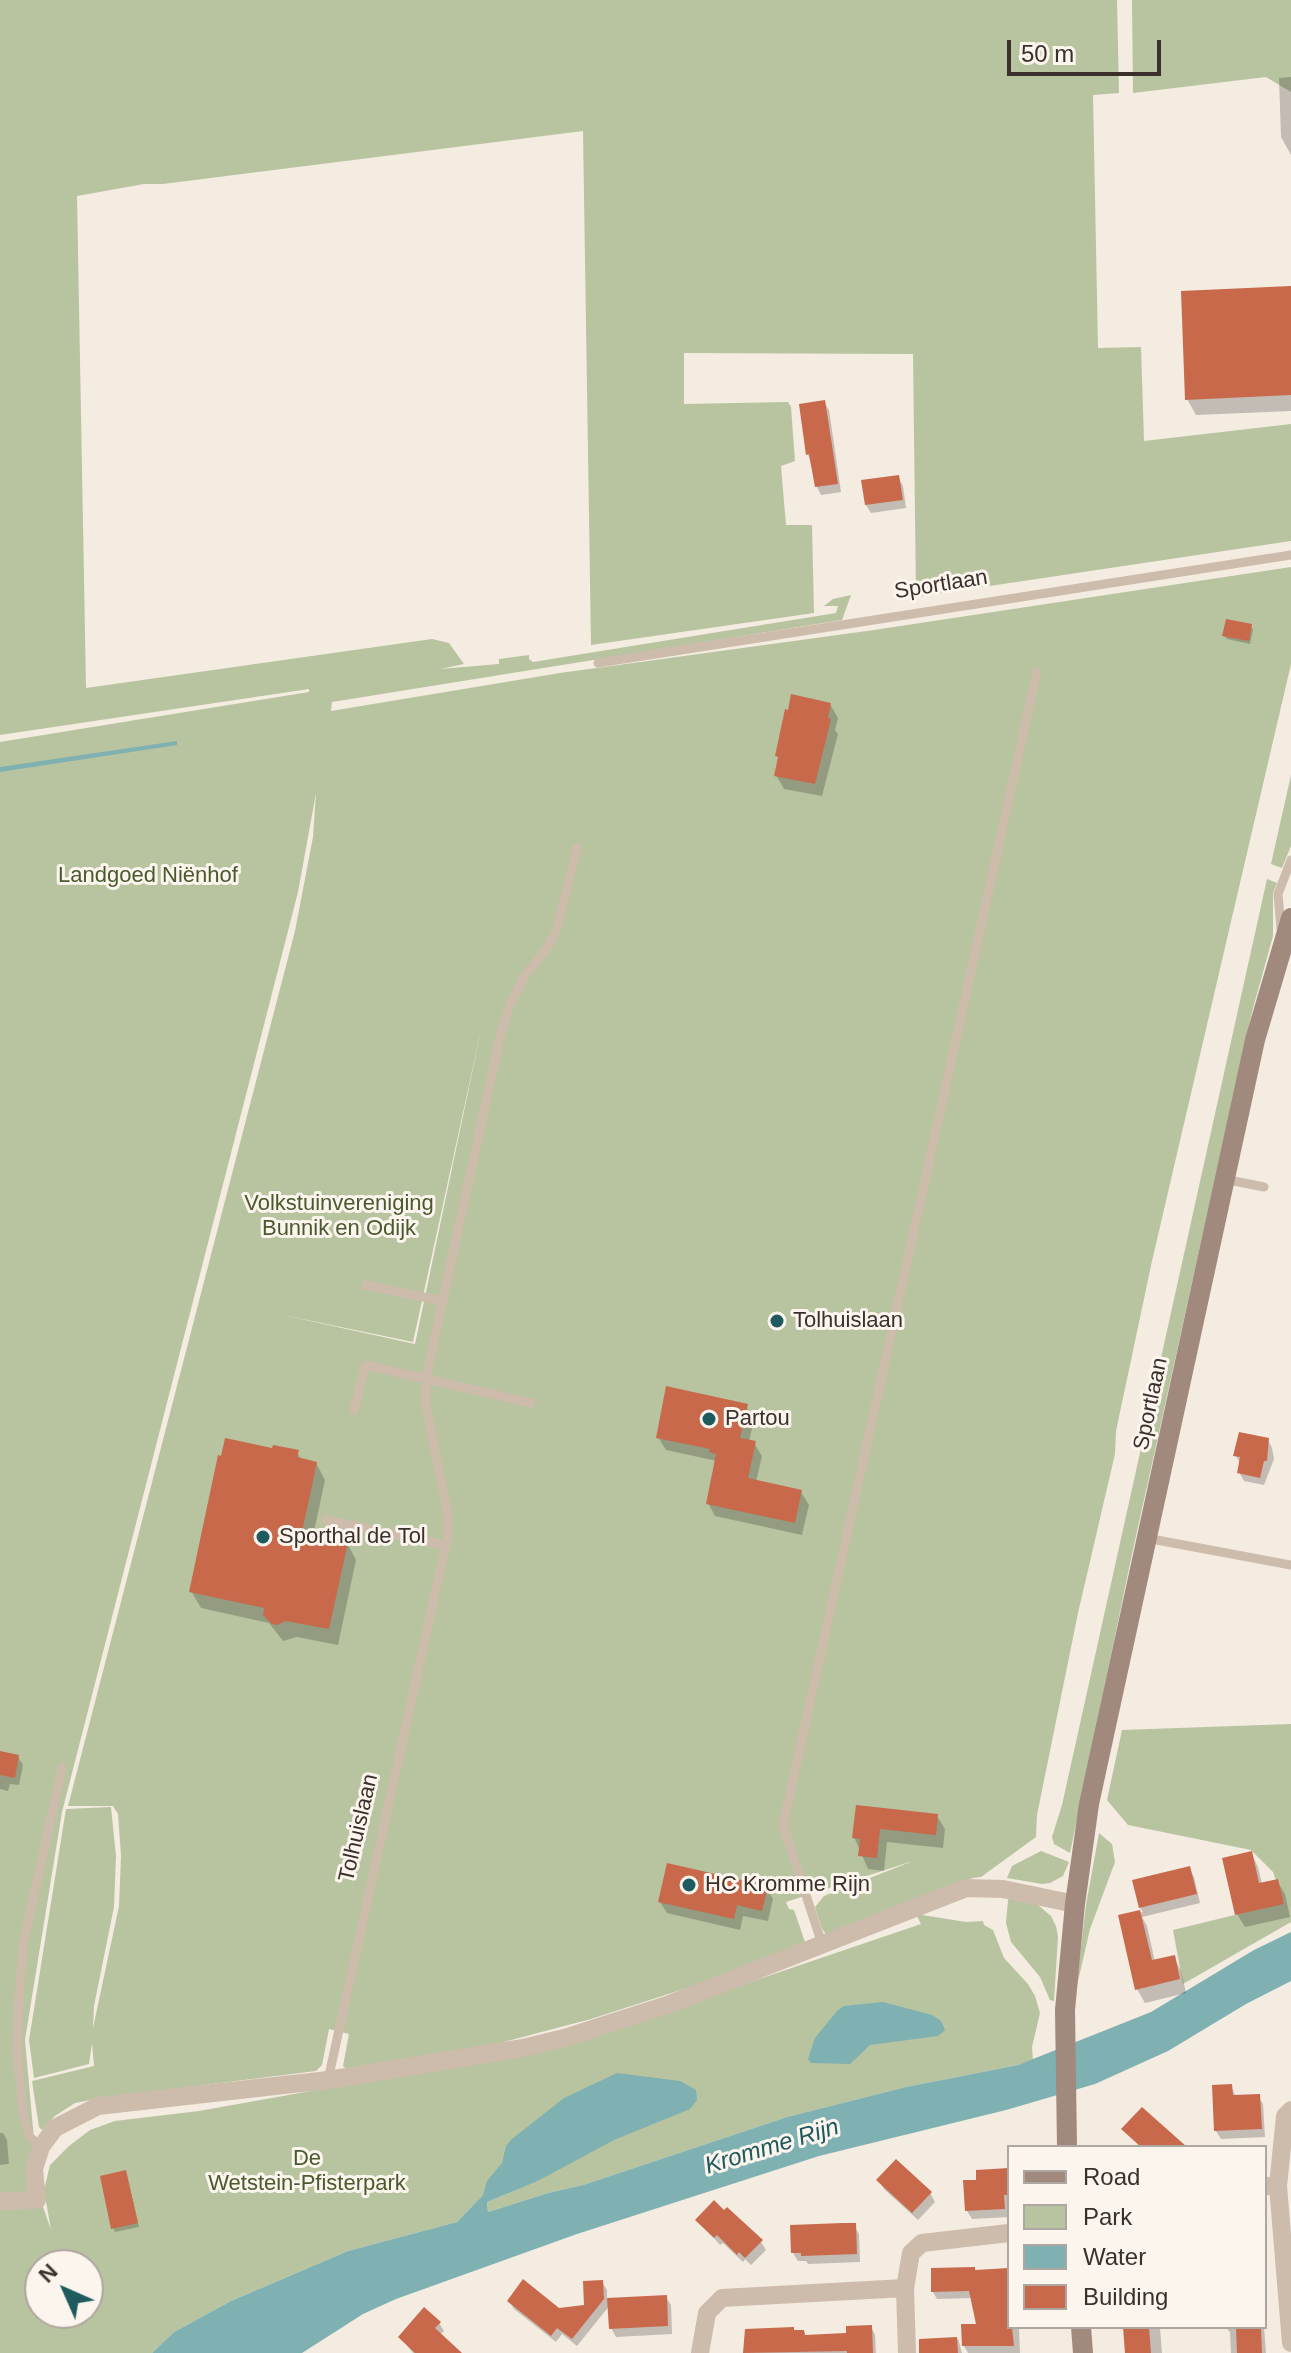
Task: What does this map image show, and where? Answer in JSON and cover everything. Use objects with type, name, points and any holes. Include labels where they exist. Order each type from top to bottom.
[{"type":"street","name":"Sportlaan","points":[[1067,2145],[1065,2027],[1075,1904],[1089,1804],[1255,1040],[1291,918]]},
{"type":"street","points":[[0,2201],[37,2200],[34,2169],[41,2147],[55,2128],[98,2106],[328,2080],[523,2048],[564,2038],[670,2004],[966,1888],[1003,1889],[1075,1904]]},
{"type":"street","points":[[1291,2110],[1285,2116],[1272,2186],[1291,2343]]},
{"type":"street","points":[[907,2353],[905,2288],[911,2253],[922,2243],[1007,2233]]},
{"type":"street","points":[[700,2353],[707,2313],[722,2298],[905,2288]]},
{"type":"street","points":[[1081,2329],[1083,2353]]},
{"type":"lane","name":"Sportlaan","points":[[598,663],[1291,555]]},
{"type":"lane","points":[[822,1944],[783,1825],[1037,671]]},
{"type":"lane","name":"Tolhuislaan","points":[[328,2080],[446,1545],[448,1516],[426,1406],[426,1377],[501,1033],[525,975],[548,947],[556,931],[577,848]]},
{"type":"lane","points":[[1282,944],[1278,894],[1291,860]]},
{"type":"lane","points":[[1224,1179],[1264,1187]]},
{"type":"lane","points":[[365,1285],[443,1301]]},
{"type":"lane","points":[[354,1410],[365,1365],[531,1403]]},
{"type":"lane","points":[[326,1520],[446,1545]]},
{"type":"lane","points":[[1146,1538],[1291,1565]]},
{"type":"lane","points":[[41,2147],[29,2136],[23,2113],[17,2049],[19,1998],[23,1944],[62,1768]]},
{"type":"green space","points":[[0,0],[1117,0],[1119,93],[1093,95],[1098,348],[1141,347],[1144,441],[1291,424],[1291,541],[916,597],[913,354],[684,353],[684,404],[788,402],[791,407],[795,461],[781,466],[786,525],[812,525],[814,613],[591,645],[583,131],[144,184],[77,196],[86,688],[432,639],[449,643],[464,664],[440,669],[499,664],[499,659],[529,655],[533,662],[836,613],[838,606],[824,606],[833,599],[851,595],[842,620],[332,702],[331,711],[560,673],[874,630],[1291,567],[1291,664],[1152,1261],[1116,1431],[1115,1454],[1078,1613],[1037,1815],[1036,1837],[981,1877],[827,1935],[815,1907],[824,1896],[913,1861],[786,1902],[789,1909],[794,1910],[805,1942],[755,1966],[591,2019],[481,2048],[349,2071],[343,2066],[349,2034],[329,2029],[322,2065],[316,2071],[75,2103],[55,2116],[42,2130],[32,2081],[94,2066],[92,2043],[89,2064],[34,2078],[29,2040],[66,1809],[111,1807],[116,1856],[114,1907],[94,2006],[93,2028],[119,1906],[121,1856],[118,1814],[113,1806],[68,1806],[295,931],[313,837],[316,793],[298,892],[62,1812],[25,2040],[39,2195],[51,2230],[44,2190],[50,2165],[90,2130],[115,2121],[199,2111],[562,2046],[921,1924],[916,1914],[966,1922],[983,1921],[993,1930],[1004,1958],[1035,1996],[1040,2013],[1032,2047],[1033,2060],[787,2117],[583,2185],[488,2212],[487,2202],[536,2182],[578,2158],[483,2195],[457,2222],[348,2251],[231,2301],[174,2332],[152,2353],[0,2353],[0,742],[309,692],[309,689],[0,735]],"holes":[[[483,1021],[415,1344],[278,1314],[413,1342]]]},
{"type":"green space","points":[[1132,0],[1291,0],[1291,92],[1266,77],[1133,93]]},
{"type":"green space","points":[[1291,775],[1291,846],[1282,868],[1271,864]]},
{"type":"green space","points":[[1267,879],[1277,883],[1273,893],[1273,936],[1252,1012],[1132,1554],[1070,1853],[1054,1844],[1052,1837],[1062,1805]]},
{"type":"green space","points":[[1291,1724],[1291,1922],[1183,1984],[1173,1930],[1284,1903],[1273,1872],[1251,1850],[1128,1825],[1107,1800],[1122,1730]]},
{"type":"green space","points":[[1099,1833],[1112,1844],[1115,1862],[1090,1929],[1076,1990],[1086,1905]]},
{"type":"green space","points":[[1041,1851],[1069,1862],[1063,1876],[1042,1884],[1007,1878],[1012,1866]]},
{"type":"green space","points":[[1011,1897],[1038,1905],[1051,1916],[1056,1926],[1054,2001],[1050,2000],[1040,1977],[1011,1942],[1006,1923]]},
{"type":"water","points":[[177,741],[177,745],[0,772],[0,767]]},
{"type":"water","name":"Kromme Rijn","points":[[1291,1932],[1291,1981],[1168,2051],[1095,2084],[1006,2110],[819,2156],[577,2234],[396,2299],[363,2314],[302,2353],[152,2353],[174,2332],[231,2301],[348,2251],[457,2222],[483,2195],[487,2181],[502,2163],[506,2146],[512,2139],[564,2098],[617,2073],[680,2081],[696,2090],[697,2100],[690,2109],[614,2140],[536,2182],[487,2202],[488,2212],[583,2185],[787,2117],[906,2087],[1018,2065],[1151,2012],[1254,1950]]},
{"type":"water","points":[[883,2002],[932,2015],[941,2021],[945,2030],[938,2036],[870,2045],[850,2064],[811,2063],[808,2059],[815,2038],[837,2011],[844,2006]]},
{"type":"building","points":[[1291,286],[1291,395],[1185,400],[1181,291]]},
{"type":"building","points":[[825,400],[838,484],[815,487],[809,454],[806,455],[799,404]]},
{"type":"building","points":[[899,475],[903,500],[865,505],[861,480]]},
{"type":"building","points":[[1226,619],[1252,624],[1249,641],[1222,636]]},
{"type":"building","points":[[791,694],[831,703],[828,718],[831,719],[815,784],[774,776],[778,757],[775,756]]},
{"type":"building","points":[[666,1386],[748,1404],[740,1438],[756,1441],[748,1478],[802,1490],[795,1523],[706,1504],[716,1454],[709,1452],[710,1449],[656,1438]]},
{"type":"building","points":[[1239,1432],[1269,1438],[1267,1461],[1264,1461],[1260,1478],[1237,1473],[1240,1457],[1233,1456]]},
{"type":"building","name":"Sporthal de Tol","points":[[225,1438],[299,1450],[297,1457],[317,1462],[302,1532],[348,1542],[329,1629],[286,1621],[272,1624],[263,1615],[264,1608],[189,1592],[218,1455],[221,1456]]},
{"type":"building","points":[[0,1751],[19,1755],[15,1778],[0,1775]]},
{"type":"building","points":[[856,1805],[938,1814],[936,1835],[880,1829],[877,1858],[858,1856],[860,1839],[852,1838]]},
{"type":"building","points":[[1252,1851],[1259,1883],[1278,1879],[1284,1904],[1235,1915],[1222,1858]]},
{"type":"building","points":[[667,1863],[768,1886],[762,1911],[737,1905],[734,1919],[658,1902]]},
{"type":"building","points":[[1190,1866],[1197,1894],[1139,1908],[1132,1880]]},
{"type":"building","points":[[1140,1910],[1152,1960],[1175,1955],[1180,1979],[1135,1990],[1118,1915]]},
{"type":"building","points":[[1232,2084],[1233,2095],[1260,2094],[1262,2129],[1214,2131],[1212,2085]]},
{"type":"building","points":[[1142,2107],[1185,2145],[1139,2145],[1121,2129]]},
{"type":"building","points":[[896,2159],[932,2192],[912,2213],[876,2180]]},
{"type":"building","points":[[1007,2168],[1005,2209],[965,2211],[963,2180],[976,2180],[976,2170]]},
{"type":"building","points":[[126,2170],[138,2223],[111,2229],[100,2176]]},
{"type":"building","points":[[714,2200],[724,2210],[727,2207],[763,2240],[745,2258],[739,2252],[737,2255],[717,2235],[714,2238],[695,2220]]},
{"type":"building","points":[[856,2223],[857,2254],[801,2256],[801,2253],[791,2253],[790,2225]]},
{"type":"building","points":[[931,2268],[1007,2268],[1007,2329],[1012,2329],[1014,2346],[962,2346],[961,2324],[976,2324],[969,2291],[931,2292]]},
{"type":"building","points":[[523,2279],[559,2308],[584,2305],[583,2281],[603,2280],[604,2299],[572,2339],[557,2328],[551,2336],[507,2301]]},
{"type":"building","points":[[667,2295],[668,2326],[609,2329],[607,2298]]},
{"type":"building","points":[[424,2307],[441,2322],[435,2328],[462,2353],[415,2353],[398,2337]]},
{"type":"building","points":[[872,2325],[873,2353],[743,2353],[745,2329],[794,2327],[794,2330],[804,2330],[805,2335],[846,2333],[846,2326]]},
{"type":"building","points":[[1123,2329],[1149,2329],[1151,2353],[1125,2353]]},
{"type":"building","points":[[1236,2329],[1261,2329],[1262,2353],[1237,2353]]},
{"type":"building","points":[[957,2337],[958,2353],[919,2353],[919,2339]]},
{"type":"place","name":"Tolhuislaan","points":[[777,1321]]},
{"type":"place","name":"Partou","points":[[709,1419]]},
{"type":"place","name":"Sporthal de Tol","points":[[263,1537]]},
{"type":"place","name":"HC Kromme Rijn","points":[[689,1885]]},
{"type":"park label","name":"Landgoed Niënhof","points":[[148,876]]},
{"type":"park label","name":"Volkstuinvereniging Bunnik en Odijk","points":[[339,1216]]},
{"type":"park label","name":"De Wetstein-Pfisterpark","points":[[307,2172]]}]
